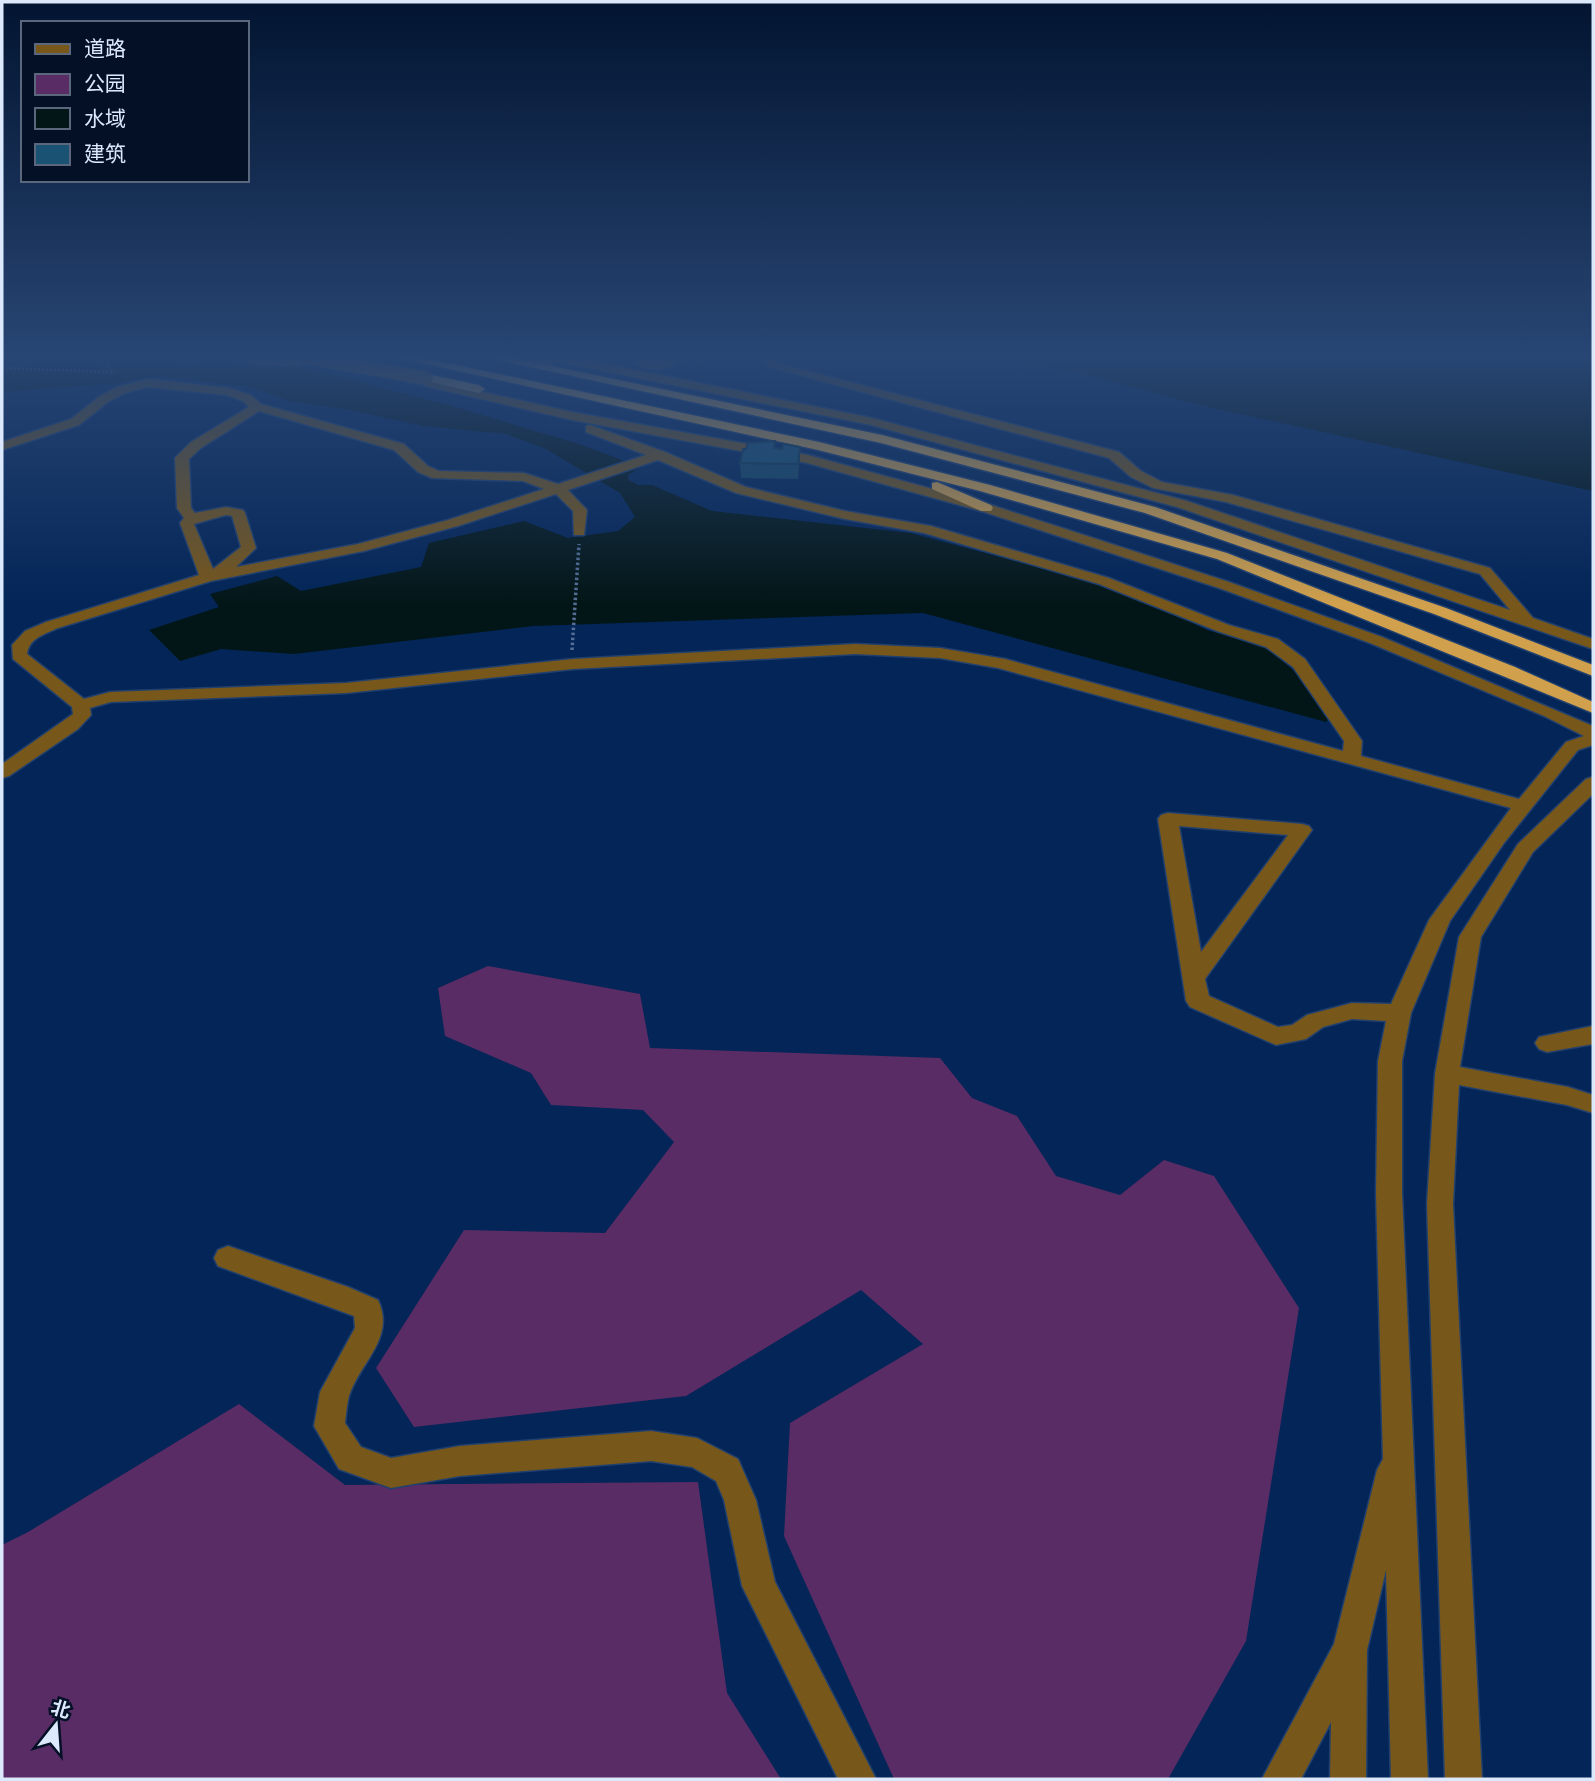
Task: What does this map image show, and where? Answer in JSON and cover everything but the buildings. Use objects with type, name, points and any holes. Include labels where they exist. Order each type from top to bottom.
[{"type":"highway","points":[[761,437],[778,438]]},
{"type":"highway","points":[[774,437],[888,463],[1222,556],[1509,671],[1593,708]]},
{"type":"highway","points":[[873,437],[882,439]]},
{"type":"highway","points":[[877,437],[920,451],[1150,510],[1440,611],[1593,671]]},
{"type":"highway","points":[[920,451],[973,455],[1049,469]]},
{"type":"highway","points":[[888,463],[986,508]]},
{"type":"street","points":[[5,452],[31,437]]},
{"type":"street","points":[[192,518],[184,508],[182,458],[207,437]]},
{"type":"street","points":[[364,437],[399,447],[423,469],[437,475],[508,474],[566,487]]},
{"type":"street","points":[[605,437],[652,458],[761,496],[845,515],[926,529],[1104,581],[1223,628],[1272,643],[1299,663],[1353,741],[1351,758]]},
{"type":"street","points":[[687,437],[796,457],[986,508],[1224,585],[1376,640],[1550,712],[1593,733]]},
{"type":"street","points":[[917,437],[976,449]]},
{"type":"street","points":[[930,437],[1049,469],[1156,491],[1228,498],[1485,571],[1527,621]]},
{"type":"street","points":[[1046,437],[1114,455],[1156,491],[1593,644]]},
{"type":"street","points":[[2,772],[72,725],[82,715],[81,705],[19,655],[20,645],[32,634],[52,625],[208,577],[359,548],[453,523],[652,458]]},
{"type":"street","points":[[566,487],[580,510],[579,532]]},
{"type":"street","points":[[226,512],[238,513],[249,548],[243,555],[208,577],[187,523],[192,518],[226,512]]},
{"type":"street","points":[[81,705],[110,697],[346,688],[573,664],[855,649],[940,653],[999,663],[1525,806]]},
{"type":"street","points":[[1410,1779],[1389,1193],[1390,1061],[1399,1013],[1440,920],[1497,838],[1572,746],[1593,739]]},
{"type":"street","points":[[1463,1779],[1440,1204],[1447,1074],[1470,937],[1525,848],[1593,783]]},
{"type":"street","points":[[1194,978],[1302,830],[1168,820],[1194,978],[1198,1001],[1276,1036],[1298,1033],[1315,1021],[1352,1011],[1399,1013]]},
{"type":"street","points":[[1547,1043],[1593,1035]]},
{"type":"street","points":[[1447,1074],[1568,1096],[1593,1104]]},
{"type":"street","points":[[228,1258],[348,1299],[368,1309],[370,1330],[335,1392],[329,1426],[350,1458],[391,1473],[460,1461],[651,1446],[697,1453],[727,1471],[740,1500],[759,1586],[858,1779]]},
{"type":"street","points":[[1348,1779],[1350,1650],[1399,1444]]},
{"type":"street","points":[[1281,1779],[1350,1650]]},
{"type":"path","points":[[572,641],[579,532]]},
{"type":"green space","points":[[488,966],[640,994],[650,1048],[940,1058],[972,1098],[1017,1116],[1056,1176],[1120,1195],[1164,1160],[1214,1176],[1299,1308],[1246,1641],[1168,1779],[894,1779],[784,1536],[790,1423],[923,1344],[861,1290],[686,1396],[414,1427],[376,1368],[464,1230],[605,1233],[674,1142],[643,1110],[551,1105],[531,1073],[445,1036],[438,988]]},
{"type":"green space","points":[[239,1404],[345,1485],[698,1482],[727,1693],[781,1779],[2,1779],[2,1545],[28,1532]]},
{"type":"water","points":[[514,437],[556,437],[641,467],[628,475],[629,480],[638,485],[652,485],[712,511],[910,533],[1079,578],[1149,601],[1207,630],[1267,647],[1309,684],[1331,716],[1326,722],[923,613],[533,626],[294,654],[221,649],[180,661],[149,630],[219,607],[210,594],[277,576],[301,591],[421,567],[429,543],[524,521],[568,538],[618,531],[635,517],[620,493],[544,448]]},
{"type":"water","points":[[1346,437],[1593,437],[1593,491]]}]
